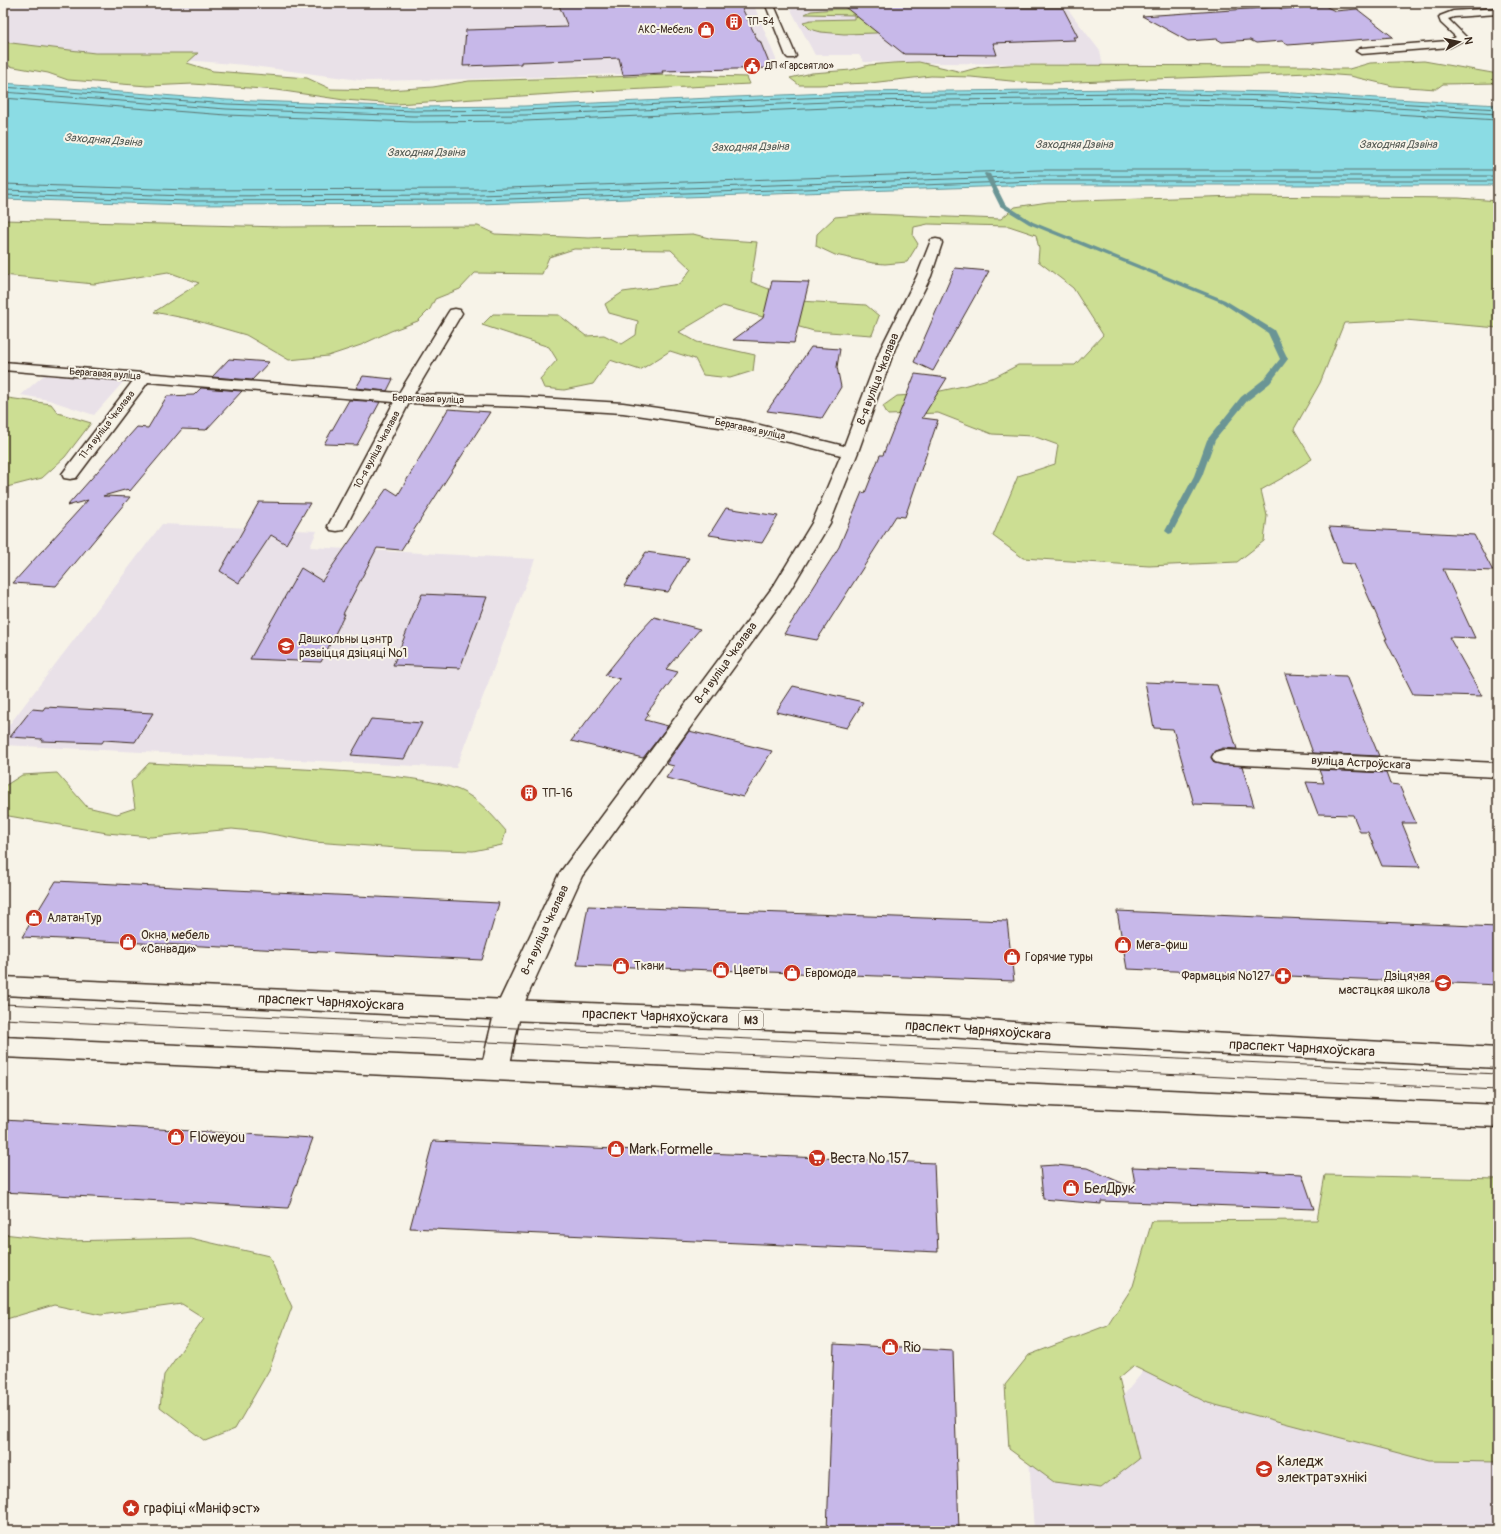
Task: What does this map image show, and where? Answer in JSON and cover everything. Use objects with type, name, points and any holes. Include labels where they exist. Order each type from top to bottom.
[{"type":"street","points":[[769,3],[791,56]]},
{"type":"street","points":[[1360,51],[1450,44],[1462,38],[1444,21],[1443,18],[1453,14],[1498,11]]},
{"type":"street","name":"8-я вуліца Чкалава","points":[[495,1069],[508,1010],[571,874],[783,586],[821,523],[850,452],[888,348],[924,276],[936,243]]},
{"type":"street","name":"10-я вуліца Чкалава","points":[[337,526],[404,398],[455,313]]},
{"type":"street","name":"Берагавая вуліца","points":[[3,366],[404,398],[522,402],[623,408],[740,425],[850,452]]},
{"type":"street","name":"11-я вуліца Чкалава","points":[[70,474],[144,377]]},
{"type":"street","name":"вуліца Астроўскага","points":[[1223,758],[1498,770]]},
{"type":"street","name":"праспект Чарняхоўскага","points":[[3,986],[508,1010],[948,1027],[1040,1034],[1498,1058]]},
{"type":"street","points":[[3,1047],[1498,1116]]},
{"type":"shaded area","points":[[3,3],[753,3],[780,69],[367,81],[245,65],[3,45]]},
{"type":"shaded area","points":[[1066,7],[1100,51],[1103,65],[864,62],[859,55],[815,55],[790,8]]},
{"type":"shaded area","points":[[44,375],[124,381],[94,415],[49,400],[21,395]]},
{"type":"shaded area","name":"Дашкольны цэнтр развіцця дзіцяці №1","points":[[162,524],[317,531],[310,547],[535,559],[456,768],[3,745],[3,733]]},
{"type":"shaded area","name":"Каледж электратэхнікі","points":[[1146,1368],[1498,1383],[1498,1531],[1034,1531],[1025,1398],[1115,1406]]},
{"type":"green space","points":[[863,9],[885,30],[876,33],[844,34],[821,32],[810,29],[803,22],[811,20],[854,19],[854,15],[805,14],[811,11]]},
{"type":"green space","points":[[3,42],[95,53],[198,53],[187,63],[213,71],[307,78],[331,89],[388,90],[433,87],[469,81],[672,75],[747,77],[750,84],[584,92],[396,104],[344,100],[277,90],[193,84],[148,86],[68,80],[48,73],[3,65]]},
{"type":"green space","points":[[1424,61],[1498,74],[1498,83],[1443,84],[1436,89],[1393,86],[1350,76],[1310,73],[1050,83],[971,77],[931,76],[870,83],[799,85],[790,78],[812,73],[851,70],[869,65],[919,62],[962,72],[980,67],[1010,65],[1309,66],[1332,69],[1349,69],[1370,63]]},
{"type":"green space","points":[[1237,196],[1459,198],[1498,201],[1498,328],[1405,320],[1344,323],[1320,383],[1294,429],[1312,459],[1261,490],[1267,516],[1264,541],[1237,562],[1149,566],[1023,558],[993,536],[1018,476],[1055,464],[1058,445],[1033,436],[992,434],[938,413],[888,415],[883,406],[897,396],[927,394],[963,386],[995,377],[1018,365],[1075,365],[1103,335],[1073,288],[1038,261],[1039,249],[1036,235],[1009,226],[928,224],[914,227],[913,236],[918,244],[907,262],[885,264],[835,255],[816,246],[817,234],[835,217],[869,214],[1001,219],[1015,207],[1048,202]]},
{"type":"green space","points":[[3,220],[282,227],[478,226],[495,234],[589,238],[693,234],[713,239],[757,242],[751,282],[800,301],[866,305],[879,316],[872,335],[814,331],[723,306],[679,332],[697,342],[755,355],[753,371],[730,378],[703,375],[695,359],[670,351],[640,370],[610,360],[593,384],[564,390],[544,388],[540,379],[557,360],[549,347],[482,325],[493,314],[559,315],[586,336],[604,335],[622,344],[636,335],[638,321],[609,313],[605,304],[623,292],[680,284],[691,269],[671,250],[574,249],[549,257],[542,274],[475,273],[460,289],[435,299],[430,309],[418,321],[391,331],[361,345],[328,356],[289,360],[246,335],[194,320],[154,312],[199,283],[168,272],[94,284],[3,275]]},
{"type":"green space","points":[[8,398],[51,404],[58,413],[91,423],[65,457],[42,478],[3,488],[3,399]]},
{"type":"green space","points":[[149,763],[323,770],[411,778],[450,787],[466,793],[485,808],[506,831],[502,845],[473,851],[412,849],[314,842],[261,832],[232,829],[151,837],[107,833],[3,815],[3,787],[22,775],[57,773],[87,807],[117,814],[135,808],[131,782]]},
{"type":"green space","points":[[1325,1175],[1498,1179],[1498,1462],[1429,1461],[1208,1403],[1133,1366],[1119,1378],[1139,1459],[1101,1488],[1054,1482],[1009,1449],[1005,1385],[1029,1355],[1108,1325],[1133,1286],[1152,1221],[1317,1220]]},
{"type":"green space","points":[[3,1234],[67,1241],[190,1238],[269,1256],[292,1307],[269,1370],[235,1429],[205,1441],[160,1407],[164,1375],[204,1318],[182,1304],[101,1315],[54,1305],[3,1320]]},
{"type":"water","name":"Заходняя Дзвіна","points":[[3,83],[227,100],[414,107],[524,106],[852,92],[1134,89],[1275,92],[1498,105],[1498,185],[1039,185],[479,204],[187,205],[3,199]]},
{"type":"building","points":[[558,3],[740,4],[758,41],[760,41],[771,68],[662,71],[663,73],[623,75],[619,58],[463,66],[466,30],[568,27]]},
{"type":"building","points":[[840,3],[995,3],[995,8],[1063,8],[1078,37],[1073,37],[1075,40],[993,43],[997,55],[904,54]]},
{"type":"building","points":[[1325,6],[1335,11],[1357,9],[1393,37],[1288,45],[1282,41],[1256,43],[1250,40],[1222,42],[1217,39],[1188,41],[1142,16],[1278,7],[1282,9]]},
{"type":"building","points":[[955,268],[989,271],[933,371],[914,362]]},
{"type":"building","points":[[772,281],[809,282],[794,343],[733,340],[763,318]]},
{"type":"building","points":[[811,347],[840,349],[837,367],[841,387],[822,418],[767,411]]},
{"type":"building","points":[[229,359],[269,362],[252,380],[212,377]]},
{"type":"building","points":[[915,374],[947,378],[922,418],[938,420],[905,517],[896,516],[817,640],[784,634],[839,547],[862,492],[865,493],[880,455],[883,455]]},
{"type":"building","points":[[363,376],[393,379],[387,391],[356,388]]},
{"type":"building","points":[[201,388],[242,391],[206,430],[182,429],[130,491],[128,489],[103,496],[130,497],[56,586],[13,583],[88,500],[67,506],[137,427],[148,428],[167,396],[194,395]]},
{"type":"building","points":[[349,400],[380,402],[357,445],[324,444]]},
{"type":"building","points":[[448,409],[490,412],[401,550],[377,548],[343,614],[345,614],[321,662],[250,659],[301,568],[322,581],[387,488],[398,495]]},
{"type":"building","points":[[259,502],[310,503],[286,544],[271,535],[239,583],[220,571]]},
{"type":"building","points":[[726,508],[778,516],[762,543],[709,535]]},
{"type":"building","points":[[1329,527],[1474,535],[1493,571],[1443,569],[1475,638],[1449,637],[1482,696],[1413,694],[1385,639],[1387,639],[1354,564],[1342,563]]},
{"type":"building","points":[[646,552],[689,558],[668,592],[624,586]]},
{"type":"building","points":[[422,594],[487,597],[460,668],[393,665]]},
{"type":"building","points":[[654,617],[700,629],[666,669],[678,672],[647,713],[649,714],[645,720],[668,726],[643,758],[571,741],[620,679],[605,675]]},
{"type":"building","points":[[1285,674],[1346,676],[1379,756],[1313,753]]},
{"type":"building","points":[[1145,682],[1217,685],[1237,749],[1223,748],[1215,751],[1211,758],[1215,763],[1242,766],[1254,806],[1194,804],[1173,729],[1154,728]]},
{"type":"building","points":[[793,686],[863,702],[847,728],[776,712]]},
{"type":"building","points":[[45,707],[153,713],[135,742],[104,740],[102,743],[41,741],[42,739],[10,737],[32,709],[43,710]]},
{"type":"building","points":[[371,719],[422,723],[404,759],[351,755]]},
{"type":"building","points":[[689,731],[772,751],[743,797],[666,778],[674,766],[666,764]]},
{"type":"building","points":[[1319,770],[1386,773],[1390,784],[1399,785],[1416,823],[1402,823],[1420,867],[1382,866],[1368,832],[1360,832],[1353,815],[1318,814],[1306,782],[1324,783]]},
{"type":"building","points":[[56,881],[499,903],[482,960],[22,937]]},
{"type":"building","points":[[588,906],[1007,921],[1014,981],[577,965]]},
{"type":"building","points":[[1117,911],[1498,927],[1498,985],[1127,969]]},
{"type":"building","points":[[3,1120],[313,1138],[288,1208],[3,1192]]},
{"type":"building","points":[[433,1141],[934,1163],[938,1252],[410,1228]]},
{"type":"building","points":[[1056,1165],[1087,1168],[1136,1189],[1132,1167],[1302,1174],[1314,1209],[1101,1201],[1101,1204],[1043,1199],[1040,1166]]},
{"type":"building","points":[[834,1344],[953,1351],[959,1531],[827,1531]]},
{"type":"waterway","points":[[987,174],[1002,205],[1031,223],[1223,301],[1271,332],[1284,359],[1267,381],[1244,399],[1211,440],[1198,476],[1169,531]]},
{"type":"tram line","points":[[3,1004],[1498,1074]]},
{"type":"tram line","points":[[3,1019],[1498,1090]]},
{"type":"place","name":"ТП-54","points":[[734,22]]},
{"type":"place","name":"АКС-Мебель","points":[[706,30]]},
{"type":"place","name":"ДП «Гарсвятло»","points":[[752,66]]},
{"type":"place","name":"Дашкольны цэнтр развіцця дзіцяці №1","points":[[286,646]]},
{"type":"place","name":"ТП-16","points":[[529,793]]},
{"type":"place","name":"АлатанТур","points":[[34,918]]},
{"type":"place","name":"Окна, мебель «Санвади»","points":[[128,942]]},
{"type":"place","name":"Мега-фиш","points":[[1123,945]]},
{"type":"place","name":"Горячие туры","points":[[1012,957]]},
{"type":"place","name":"Ткани","points":[[621,966]]},
{"type":"place","name":"Цветы","points":[[721,970]]},
{"type":"place","name":"Евромода","points":[[792,973]]},
{"type":"place","name":"Фармацыя №127","points":[[1283,976]]},
{"type":"place","name":"Дзіцячая мастацкая школа","points":[[1443,983]]},
{"type":"place","name":"Floweyou","points":[[176,1137]]},
{"type":"place","name":"Mark Formelle","points":[[616,1149]]},
{"type":"place","name":"Веста № 157","points":[[817,1158]]},
{"type":"place","name":"БелДрук","points":[[1071,1188]]},
{"type":"place","name":"Rio","points":[[890,1347]]},
{"type":"place","name":"Каледж электратэхнікі","points":[[1264,1469]]},
{"type":"place","name":"графіці «Маніфэст»","points":[[131,1508]]}]
